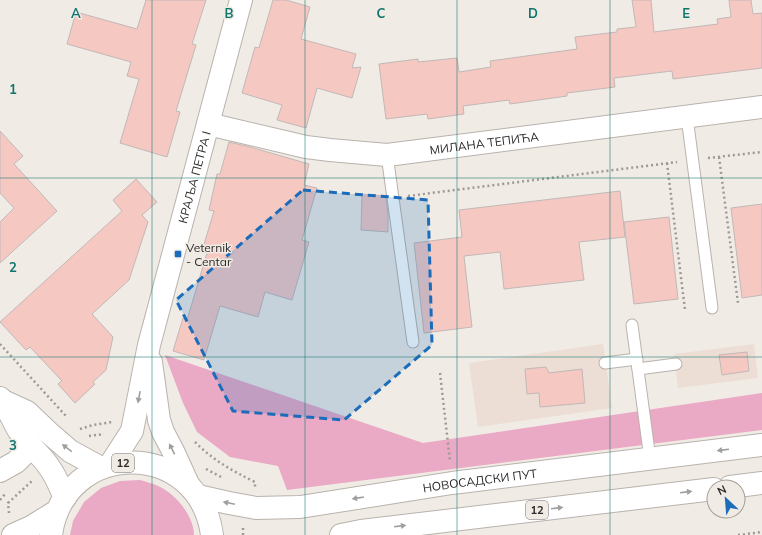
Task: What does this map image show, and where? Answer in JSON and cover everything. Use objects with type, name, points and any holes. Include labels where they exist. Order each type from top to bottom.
[{"type":"street","name":"КРАЉА ПЕТРА I","points":[[105,467],[132,431],[149,345],[241,0]]},
{"type":"street","name":"МИЛАНА ТЕПИЋА","points":[[208,124],[306,147],[387,154],[762,108]]},
{"type":"street","points":[[149,345],[159,420],[163,432],[193,490]]},
{"type":"street","points":[[1,400],[27,412],[70,451],[105,467]]},
{"type":"street","points":[[1,400],[31,447],[50,467],[55,477],[61,505]]},
{"type":"street","name":"НОВОСАДСКИ ПУТ","points":[[193,490],[241,505],[256,508],[300,506],[452,484],[762,445]]},
{"type":"street","points":[[0,471],[16,462],[31,447]]},
{"type":"street","name":"12","points":[[51,535],[52,525],[61,505],[72,488],[81,480],[105,467],[138,462],[151,464],[165,469],[177,476],[193,490],[205,508],[210,520],[212,535]]},
{"type":"street","points":[[746,485],[762,483]]},
{"type":"street","name":"12","points":[[341,535],[369,530],[706,490]]},
{"type":"street","name":"12","points":[[13,535],[31,527],[61,505]]},
{"type":"lane","points":[[687,117],[712,308]]},
{"type":"lane","points":[[387,154],[413,342]]},
{"type":"lane","points":[[632,325],[650,459]]},
{"type":"lane","points":[[605,363],[676,364]]},
{"type":"path","points":[[394,198],[762,152]]},
{"type":"path","points":[[719,157],[738,303]]},
{"type":"path","points":[[667,163],[685,310]]},
{"type":"path","points":[[0,344],[68,418]]},
{"type":"path","points":[[440,373],[452,484]]},
{"type":"path","points":[[738,535],[762,532]]},
{"type":"highlighted area","points":[[303,190],[428,200],[432,345],[344,420],[233,411],[176,300]]},
{"type":"shaded area","points":[[603,344],[612,408],[478,427],[469,363]]},
{"type":"shaded area","points":[[754,344],[758,378],[678,388],[674,354]]},
{"type":"shaded area","points":[[165,355],[423,443],[762,393],[762,430],[287,490],[278,466],[230,457],[197,432],[183,403]]},
{"type":"shaded area","points":[[140,480],[164,489],[177,500],[191,520],[194,535],[70,535],[73,521],[84,502],[101,488],[120,481]]},
{"type":"building","points":[[146,0],[206,0],[192,44],[196,45],[176,111],[180,112],[167,157],[120,143],[139,79],[127,76],[131,62],[67,44],[76,12],[137,29]]},
{"type":"building","points":[[273,0],[286,0],[310,7],[301,39],[356,54],[352,68],[361,67],[352,98],[317,88],[306,128],[277,120],[282,105],[242,93],[255,47],[259,48]]},
{"type":"building","points":[[632,0],[651,0],[654,32],[718,24],[717,19],[731,17],[729,0],[751,0],[753,14],[762,13],[762,68],[673,79],[672,71],[614,78],[615,87],[567,93],[567,96],[510,104],[509,100],[463,106],[464,114],[428,119],[427,114],[386,119],[379,64],[418,59],[418,62],[457,58],[459,72],[491,67],[490,61],[577,49],[575,37],[617,32],[617,29],[636,27]]},
{"type":"building","points":[[0,131],[23,156],[14,164],[57,211],[0,263],[0,222],[14,208],[0,193]]},
{"type":"building","points":[[229,142],[309,164],[304,185],[317,188],[302,240],[309,242],[292,300],[265,292],[258,317],[220,306],[204,360],[173,351],[183,318],[187,320],[207,253],[202,251],[214,211],[209,210],[217,174],[220,174]]},
{"type":"building","points":[[136,179],[157,202],[142,215],[148,222],[129,280],[92,314],[113,337],[106,370],[93,382],[95,384],[75,403],[58,384],[62,381],[30,347],[26,350],[0,322],[122,211],[113,200]]},
{"type":"building","points":[[620,191],[625,237],[579,242],[584,280],[504,289],[500,252],[464,256],[472,327],[424,333],[414,243],[462,237],[459,210]]},
{"type":"building","points":[[362,194],[386,196],[388,232],[361,230]]},
{"type":"building","points":[[762,204],[762,295],[742,298],[731,208]]},
{"type":"building","points":[[669,217],[678,299],[634,304],[624,222]]},
{"type":"building","points":[[747,352],[749,371],[722,375],[719,355]]},
{"type":"building","points":[[546,367],[549,373],[582,369],[585,403],[540,407],[539,393],[527,394],[525,369]]},
{"type":"place","name":"Veternik - Centar","points":[[178,254]]}]
